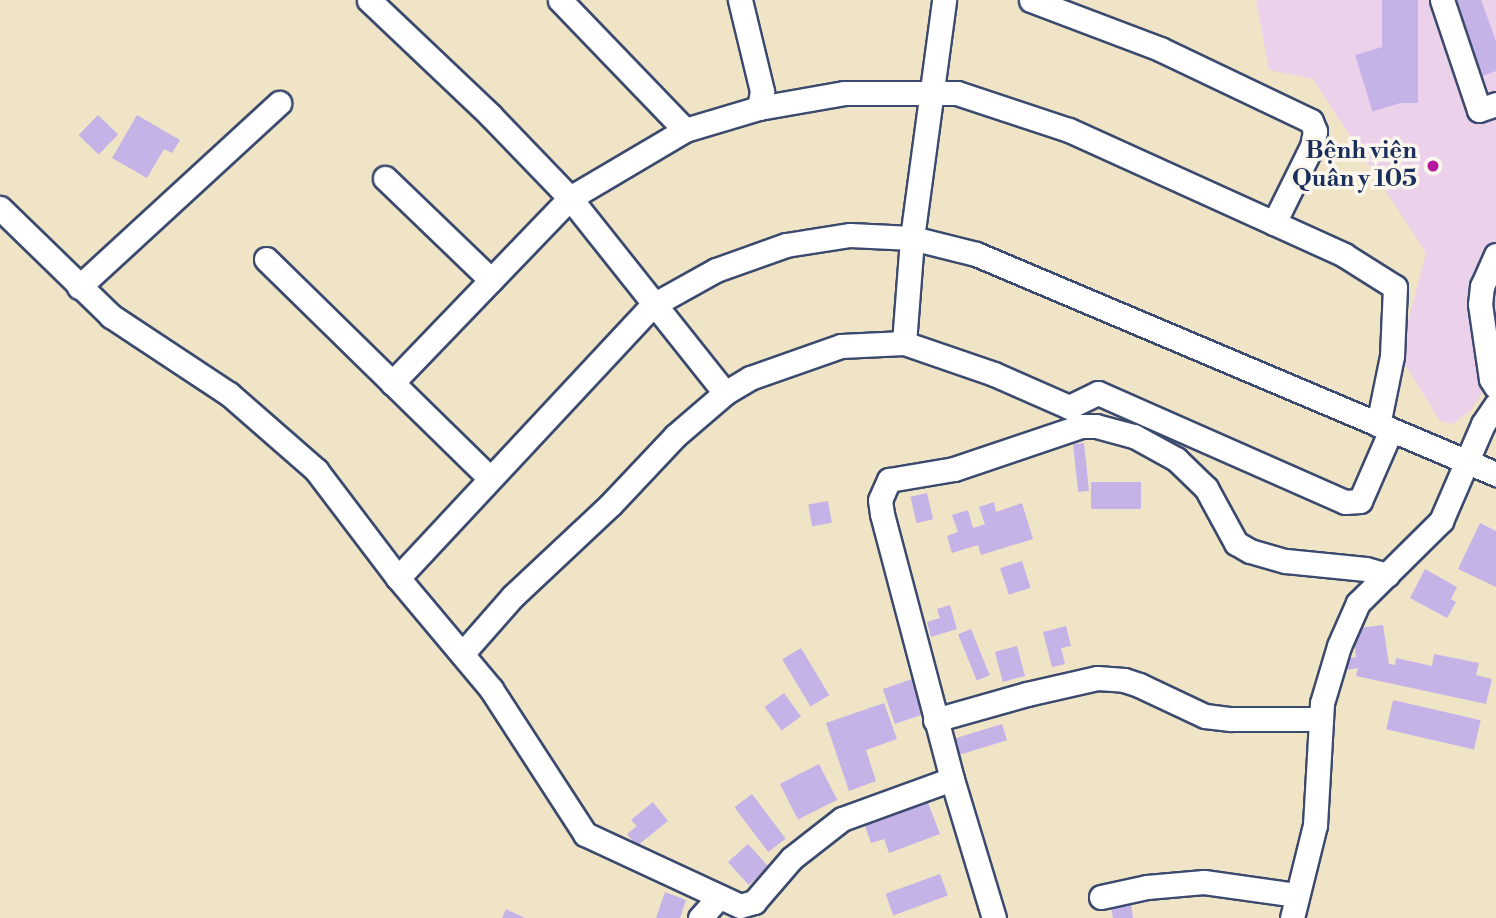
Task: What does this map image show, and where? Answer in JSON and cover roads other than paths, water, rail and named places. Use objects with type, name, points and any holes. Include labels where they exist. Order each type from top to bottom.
[{"type":"street","points":[[369,0],[421,47],[570,198],[725,393]]},
{"type":"street","points":[[560,0],[672,112],[685,130]]},
{"type":"street","points":[[740,0],[762,91],[759,108]]},
{"type":"street","points":[[904,343],[912,238],[944,0]]},
{"type":"street","points":[[1031,0],[1160,49],[1311,121],[1315,131],[1312,146],[1274,223]]},
{"type":"street","points":[[1442,0],[1479,110],[1496,104]]},
{"type":"street","points":[[393,383],[570,198],[685,130],[759,108],[844,93],[957,93],[1069,130],[1344,255],[1395,287],[1392,356],[1384,427],[1360,501],[1345,502],[1098,393],[1069,407],[994,374],[904,343],[841,346],[750,378],[725,393],[676,436],[611,504],[513,596],[462,654]]},
{"type":"street","points":[[79,287],[279,103]]},
{"type":"street","points":[[385,178],[491,280]]},
{"type":"street","points":[[0,208],[111,316],[229,394],[316,470],[398,578],[491,689],[585,834],[740,906],[754,902],[792,858],[842,819],[952,779]]},
{"type":"street","points":[[398,578],[653,305],[716,270],[786,245],[850,235],[912,238],[976,254],[1384,427],[1486,465]]},
{"type":"street","points":[[1496,255],[1482,286],[1480,304],[1491,379],[1496,387]]},
{"type":"street","points":[[266,260],[490,478]]},
{"type":"street","points":[[1292,918],[1315,825],[1322,703],[1339,646],[1358,603],[1441,521],[1486,465],[1483,424],[1496,405]]},
{"type":"street","points":[[994,918],[935,720],[882,514],[880,500],[889,480],[954,469],[1081,426],[1096,426],[1134,436],[1168,455],[1194,474],[1214,502],[1236,543],[1250,551],[1286,561],[1366,569],[1387,575]]},
{"type":"street","points":[[935,720],[1097,678],[1124,680],[1139,685],[1205,716],[1321,719]]},
{"type":"street","points":[[1101,897],[1147,887],[1204,882],[1297,895]]},
{"type":"street","points":[[700,918],[718,898]]},
{"type":"place","name":"Bệnh viện Quân y 105","points":[[1433,166]]}]
